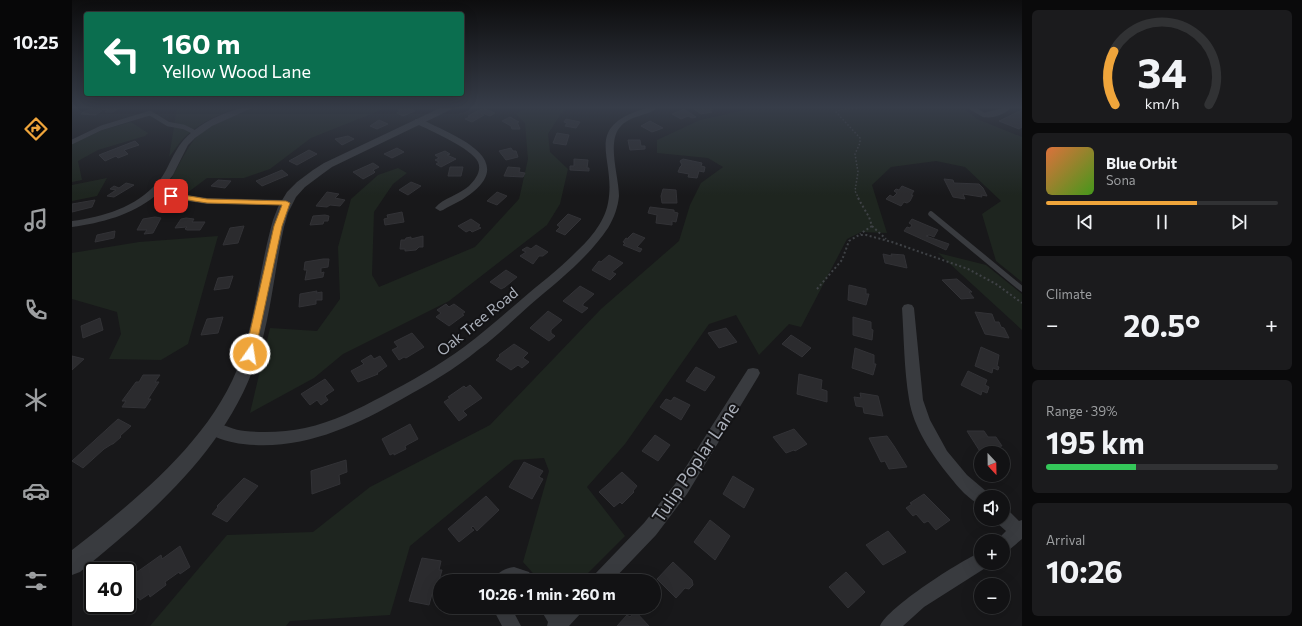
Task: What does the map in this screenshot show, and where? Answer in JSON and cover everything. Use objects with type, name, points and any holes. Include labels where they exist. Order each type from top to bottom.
[{"type":"street","points":[[72,224],[93,220],[115,213],[141,201],[153,193],[166,178],[180,150],[191,137]]},
{"type":"street","points":[[72,564],[115,530],[166,484],[191,456],[212,429],[235,392],[250,354],[278,226],[286,203],[297,188],[321,169],[385,137]]},
{"type":"street","points":[[440,208],[463,195],[476,184],[482,176],[483,164],[479,155],[470,148],[449,137]]},
{"type":"street","name":"Oak Tree Road","points":[[212,429],[242,438],[256,439],[288,438],[321,432],[367,412],[459,358],[581,254],[596,238],[607,221],[613,205],[614,187],[611,137]]},
{"type":"street","points":[[153,193],[207,201],[286,203]]},
{"type":"street","points":[[908,308],[916,400],[923,422],[942,456],[962,480],[974,491]]},
{"type":"street","name":"Tulip Poplar Lane","points":[[607,574],[650,529],[681,489],[753,373]]},
{"type":"street","points":[[1010,522],[1020,529],[1010,538]]},
{"type":"street","points":[[889,626],[918,601],[974,565]]},
{"type":"street","points":[[505,614],[512,626]]},
{"type":"street","points":[[552,614],[558,624],[567,614]]},
{"type":"lane","points":[[72,142],[82,137]]},
{"type":"lane","points":[[931,214],[1022,289]]},
{"type":"path","points":[[859,137],[860,143],[854,154],[858,172],[855,191],[869,217],[872,226],[888,240]]},
{"type":"path","points":[[818,289],[842,260],[849,241],[872,226]]},
{"type":"path","points":[[859,235],[874,236],[888,240],[955,264],[992,282],[1022,302]]},
{"type":"shaded area","points":[[87,137],[141,137],[98,150],[78,161],[82,180],[72,182],[72,144]]},
{"type":"shaded area","points":[[172,137],[184,137],[180,143],[169,157]]},
{"type":"shaded area","points":[[196,137],[313,137],[270,169],[244,178],[207,178],[187,193],[164,192]]},
{"type":"shaded area","points":[[526,137],[548,137],[550,152],[568,169],[560,204],[547,225],[449,301],[343,354],[314,378],[250,413],[270,328],[317,331],[340,299],[338,247],[351,199],[378,175],[398,168],[407,173],[393,184],[374,212],[372,275],[379,287],[475,247],[519,199],[528,159]]},
{"type":"shaded area","points":[[663,137],[1022,137],[1022,282],[996,261],[982,214],[1001,201],[965,167],[936,161],[891,167],[872,185],[887,233],[861,232],[847,239],[801,327],[789,324],[759,355],[736,315],[709,324],[625,444],[587,487],[625,536],[587,574],[534,574],[523,562],[549,471],[544,458],[514,460],[410,546],[390,615],[290,621],[286,626],[150,626],[227,535],[313,532],[370,487],[490,425],[601,309],[679,241],[690,205],[701,183],[723,167],[708,158],[657,153],[657,140]]},
{"type":"shaded area","points":[[107,178],[97,196],[72,201],[72,185]]},
{"type":"shaded area","points":[[218,236],[188,344],[161,360],[109,359],[121,334],[117,312],[72,299],[72,253],[139,242]]},
{"type":"shaded area","points":[[938,253],[986,265],[1022,294],[1022,330]]},
{"type":"building","points":[[350,137],[354,139],[342,145],[335,139]]},
{"type":"building","points":[[555,137],[568,137],[566,145],[553,143]]},
{"type":"building","points":[[628,140],[640,140],[641,146],[645,146],[645,149],[630,150]]},
{"type":"building","points":[[135,141],[139,145],[124,150],[128,154],[118,158],[116,156],[105,161],[99,155]]},
{"type":"building","points":[[397,148],[404,152],[392,158],[384,154]]},
{"type":"building","points":[[511,148],[513,151],[516,151],[518,157],[506,160],[499,151]]},
{"type":"building","points":[[309,150],[317,154],[297,165],[289,161]]},
{"type":"building","points":[[445,151],[450,154],[447,155],[456,159],[441,167],[436,164],[439,162],[435,160],[439,158],[435,155]]},
{"type":"building","points":[[574,159],[588,160],[587,168],[589,168],[589,171],[570,170],[570,166],[574,166]]},
{"type":"building","points":[[683,159],[702,163],[701,166],[705,167],[704,172],[699,171],[697,178],[688,177],[689,174],[678,172],[682,165],[680,161]]},
{"type":"building","points":[[373,163],[379,167],[373,170],[375,172],[374,173],[363,179],[353,172]]},
{"type":"building","points":[[450,167],[463,167],[461,176],[448,176]]},
{"type":"building","points":[[508,167],[520,168],[519,172],[525,173],[523,177],[504,176]]},
{"type":"building","points":[[282,170],[288,175],[262,186],[256,181]]},
{"type":"building","points":[[944,179],[953,180],[954,183],[979,184],[987,196],[981,195],[982,197],[963,194],[965,199],[953,197]]},
{"type":"building","points":[[218,180],[231,181],[225,188],[211,186]]},
{"type":"building","points":[[411,182],[421,186],[408,195],[399,190]]},
{"type":"building","points":[[126,183],[134,185],[114,197],[107,196],[116,190],[110,189],[114,186],[119,188]]},
{"type":"building","points":[[902,186],[914,191],[911,195],[913,195],[910,201],[907,203],[904,202],[901,206],[886,199],[890,195],[893,197],[897,193],[894,191],[896,189],[899,190]]},
{"type":"building","points":[[663,189],[676,190],[677,203],[662,203],[661,196]]},
{"type":"building","points":[[327,192],[339,194],[335,198],[345,200],[340,206],[316,206]]},
{"type":"building","points":[[497,192],[507,196],[497,205],[487,201]]},
{"type":"building","points":[[95,200],[92,207],[72,212],[72,204]]},
{"type":"building","points":[[650,207],[674,210],[674,212],[678,213],[676,222],[672,221],[672,225],[656,223],[657,215],[648,213]]},
{"type":"building","points":[[402,212],[404,222],[385,225],[384,219],[388,218],[387,215]]},
{"type":"building","points":[[568,214],[581,219],[565,235],[556,231],[560,227],[557,225]]},
{"type":"building","points":[[313,216],[329,216],[328,221],[324,221],[323,224],[310,225]]},
{"type":"building","points":[[155,217],[161,218],[153,233],[144,234],[147,230],[137,230],[143,219]]},
{"type":"building","points":[[181,219],[194,219],[192,222],[205,222],[200,230],[187,230],[185,229],[187,227],[175,228]]},
{"type":"building","points":[[471,219],[480,225],[478,226],[481,228],[472,232],[470,230],[466,232],[458,226]]},
{"type":"building","points":[[912,219],[938,230],[934,237],[929,235],[926,236],[949,244],[946,250],[904,231],[907,227],[910,228],[912,225],[909,223]]},
{"type":"building","points":[[244,226],[238,243],[223,245],[230,228]]},
{"type":"building","points":[[115,231],[114,238],[95,242],[97,235]]},
{"type":"building","points":[[633,233],[645,238],[637,247],[642,249],[640,252],[623,245],[626,238],[628,239]]},
{"type":"building","points":[[423,236],[423,247],[419,247],[416,250],[405,251],[405,249],[400,249],[401,240]]},
{"type":"building","points":[[536,245],[548,252],[543,256],[539,256],[533,264],[520,256],[526,252],[522,250],[527,247],[531,249]]},
{"type":"building","points":[[883,254],[892,256],[891,254],[904,255],[907,268],[885,263]]},
{"type":"building","points":[[609,255],[623,263],[612,272],[616,274],[610,280],[592,270],[599,261],[601,262]]},
{"type":"building","points":[[329,259],[328,267],[321,268],[321,273],[324,272],[323,277],[305,280],[307,270],[304,270],[305,262]]},
{"type":"building","points":[[506,270],[517,277],[501,289],[490,282]]},
{"type":"building","points":[[233,276],[229,288],[214,290],[218,278]]},
{"type":"building","points":[[957,279],[972,292],[969,292],[974,298],[961,299],[942,280]]},
{"type":"building","points":[[849,285],[866,289],[866,294],[869,294],[866,305],[848,300]]},
{"type":"building","points":[[580,286],[594,294],[583,304],[583,306],[588,308],[582,313],[563,301]]},
{"type":"building","points":[[317,291],[316,293],[322,292],[322,300],[316,300],[316,304],[299,307],[300,294]]},
{"type":"building","points":[[446,304],[449,307],[454,304],[465,312],[462,314],[464,315],[449,326],[436,317],[441,313],[437,310]]},
{"type":"building","points":[[548,311],[562,320],[551,330],[551,333],[555,336],[549,341],[530,328]]},
{"type":"building","points":[[975,312],[992,314],[995,322],[999,322],[1009,338],[985,334]]},
{"type":"building","points":[[223,317],[218,333],[201,335],[207,319]]},
{"type":"building","points":[[853,317],[871,322],[871,329],[873,330],[872,340],[853,335]]},
{"type":"building","points":[[100,318],[103,330],[83,338],[81,326]]},
{"type":"building","points":[[726,328],[737,342],[719,348],[708,333]]},
{"type":"building","points":[[412,333],[424,347],[406,358],[404,357],[399,360],[392,350],[398,347],[394,342]]},
{"type":"building","points":[[791,335],[811,348],[802,357],[782,344]]},
{"type":"building","points":[[514,344],[528,353],[523,358],[529,362],[522,368],[518,365],[511,370],[496,360],[500,356],[499,355]]},
{"type":"building","points":[[981,347],[999,355],[997,366],[999,367],[998,370],[993,368],[992,373],[975,366]]},
{"type":"building","points":[[855,348],[874,355],[874,364],[876,364],[873,375],[852,368]]},
{"type":"building","points":[[371,355],[374,359],[380,356],[387,366],[377,373],[378,374],[358,382],[351,371],[364,364],[361,361]]},
{"type":"building","points":[[72,356],[84,359],[72,370]]},
{"type":"building","points":[[696,367],[715,377],[705,391],[686,381]]},
{"type":"building","points":[[968,371],[987,380],[985,385],[989,387],[987,393],[982,391],[981,395],[961,385]]},
{"type":"building","points":[[799,374],[822,380],[821,389],[827,391],[827,402],[797,394]]},
{"type":"building","points":[[143,375],[160,375],[155,382],[159,382],[148,399],[151,399],[145,408],[122,407],[126,401],[122,401],[136,382],[139,382]]},
{"type":"building","points":[[325,379],[334,390],[325,396],[328,400],[321,405],[317,400],[310,405],[301,394]]},
{"type":"building","points":[[470,385],[482,398],[463,411],[467,415],[459,421],[444,402],[450,398],[448,397],[464,386],[466,388]]},
{"type":"building","points":[[860,393],[878,396],[883,416],[864,413],[863,407],[856,406],[854,397],[861,398]]},
{"type":"building","points":[[674,397],[690,405],[681,420],[660,407],[666,399],[671,401]]},
{"type":"building","points":[[118,419],[131,426],[120,436],[121,437],[104,449],[83,468],[72,461]]},
{"type":"building","points":[[410,424],[418,439],[405,446],[406,449],[394,455],[394,453],[390,455],[382,439]]},
{"type":"building","points":[[794,429],[807,444],[795,451],[786,453],[773,437]]},
{"type":"building","points":[[967,431],[984,431],[988,437],[996,437],[1002,446],[977,446]]},
{"type":"building","points":[[655,435],[670,445],[658,461],[642,451]]},
{"type":"building","points":[[887,436],[907,467],[889,469],[885,461],[881,462],[869,438]]},
{"type":"building","points":[[346,460],[347,472],[339,475],[340,484],[312,494],[311,471]]},
{"type":"building","points":[[524,462],[543,471],[539,477],[543,479],[532,499],[509,487]]},
{"type":"building","points":[[622,472],[637,486],[633,491],[634,492],[622,504],[620,502],[614,507],[599,492]]},
{"type":"building","points":[[733,476],[754,489],[744,508],[723,494]]},
{"type":"building","points":[[244,478],[258,486],[227,522],[212,514],[218,507],[217,506]]},
{"type":"building","points":[[924,494],[950,520],[936,530],[928,521],[924,523],[916,514],[913,516],[906,508],[912,504],[910,503]]},
{"type":"building","points":[[486,496],[499,510],[477,531],[473,526],[471,528],[474,530],[459,542],[448,529]]},
{"type":"building","points":[[710,520],[730,536],[715,560],[694,542]]},
{"type":"building","points":[[888,531],[906,552],[883,565],[866,545]]},
{"type":"building","points":[[180,546],[190,567],[180,574],[179,572],[165,582],[166,585],[150,597],[149,594],[140,600],[138,597],[136,598],[136,573],[161,555],[162,559]]},
{"type":"building","points":[[422,558],[441,561],[439,570],[442,570],[441,574],[433,574],[433,594],[429,605],[409,601]]},
{"type":"building","points":[[673,562],[692,580],[693,585],[689,589],[685,588],[676,598],[661,583],[661,575]]},
{"type":"building","points":[[846,572],[865,592],[848,608],[829,587]]},
{"type":"building","points":[[632,614],[638,614],[649,626],[617,626],[627,615],[630,617]]},
{"type":"route","points":[[171,196],[218,202],[286,203],[278,226],[250,354]]}]
